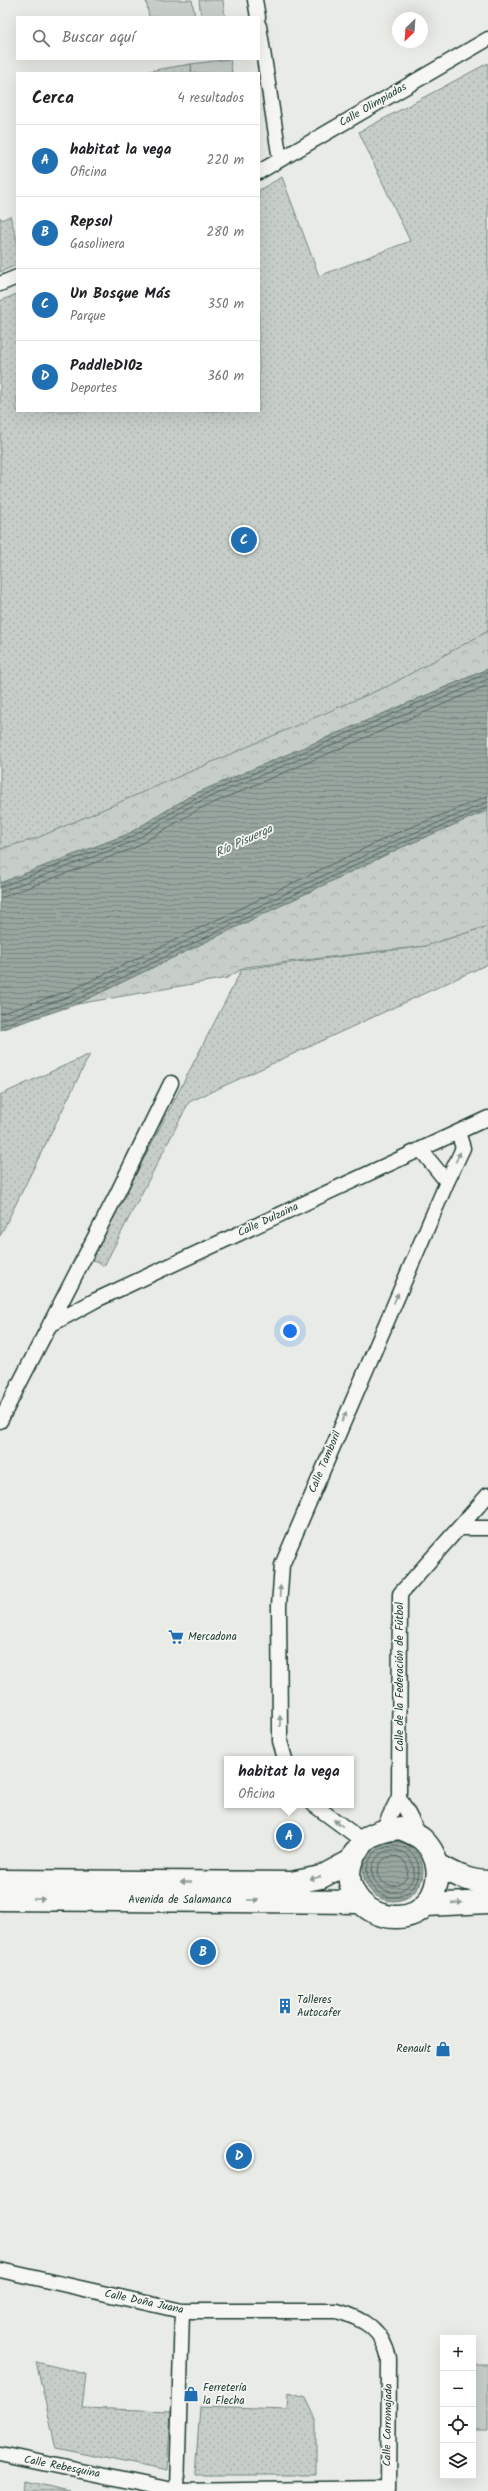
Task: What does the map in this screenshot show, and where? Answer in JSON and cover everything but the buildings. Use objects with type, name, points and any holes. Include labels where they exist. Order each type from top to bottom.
[{"type":"highway","points":[[426,1905],[438,1883],[438,1865],[433,1852],[421,1838],[400,1828],[382,1831],[363,1841],[351,1862],[350,1882],[359,1902],[368,1910],[384,1917],[405,1917],[426,1905],[488,1902]]},
{"type":"highway","name":"Avenida de Salamanca","points":[[0,1881],[291,1883],[321,1876],[351,1862]]},
{"type":"highway","points":[[438,1865],[457,1875],[477,1882],[488,1882]]},
{"type":"highway","name":"Avenida de Salamanca","points":[[0,1899],[359,1902]]},
{"type":"street","points":[[255,0],[258,16]]},
{"type":"street","points":[[260,32],[280,160]]},
{"type":"street","name":"Calle Olimpiadas","points":[[260,171],[488,39]]},
{"type":"street","points":[[0,284],[16,278]]},
{"type":"street","points":[[0,1422],[171,1083]]},
{"type":"street","name":"Calle Dulzaina","points":[[50,1325],[96,1300],[488,1118]]},
{"type":"street","name":"Calle Tamboril","points":[[284,1756],[280,1741],[279,1606],[282,1565],[463,1148],[458,1132]]},
{"type":"street","points":[[421,1150],[447,1182]]},
{"type":"street","name":"Calle de la Federación de Fútbol","points":[[382,1831],[399,1798],[400,1594],[488,1495]]},
{"type":"street","points":[[460,1528],[488,1528]]},
{"type":"street","name":"Calle de la Federación de Fútbol","points":[[399,1798],[421,1838]]},
{"type":"street","points":[[318,1808],[363,1841]]},
{"type":"street","name":"Calle Doña Juana","points":[[0,2270],[182,2311],[338,2310],[359,2317],[374,2331],[386,2343],[389,2359]]},
{"type":"street","points":[[177,2491],[182,2311]]},
{"type":"street","name":"Calle Carromajada","points":[[388,2489],[389,2359]]},
{"type":"street","name":"Calle Rebesquina","points":[[0,2454],[177,2491],[388,2489]]},
{"type":"green space","points":[[146,0],[192,0],[195,16],[149,16]]},
{"type":"green space","points":[[199,0],[223,0],[225,16],[201,16]]},
{"type":"green space","points":[[230,60],[232,72],[192,72],[191,64]]},
{"type":"green space","points":[[488,63],[488,669],[0,883],[0,301],[16,294],[16,412],[260,412],[260,189],[282,177],[319,276],[410,241],[359,132]]},
{"type":"green space","points":[[191,64],[192,72],[147,72]]},
{"type":"green space","points":[[10,216],[16,236],[16,265],[0,272],[0,217],[2,220]]},
{"type":"green space","points":[[488,631],[488,669],[192,795],[128,834],[0,883],[0,849],[37,838],[390,685]]},
{"type":"green space","points":[[488,810],[488,926],[425,946],[245,967],[227,978],[77,1004],[398,849]]},
{"type":"green space","points":[[488,926],[488,964],[189,1102],[104,1266],[92,1259],[242,969],[425,946]]},
{"type":"green space","points":[[90,1054],[0,1236],[0,1095]]},
{"type":"green space","points":[[36,2362],[86,2374],[82,2408],[171,2411],[167,2471],[56,2448]]},
{"type":"green space","points":[[476,2364],[488,2364],[488,2431],[476,2431]]},
{"type":"green space","points":[[288,2393],[306,2398],[316,2419],[316,2475],[195,2475],[200,2407],[287,2410]]},
{"type":"green space","points":[[25,2481],[69,2491],[22,2491]]},
{"type":"water","name":"Río Pisuerga","points":[[488,669],[488,810],[398,849],[77,1004],[0,1030],[0,883],[128,834],[192,795]]},
{"type":"water","points":[[393,1841],[410,1846],[418,1854],[423,1871],[418,1888],[410,1896],[393,1901],[376,1896],[368,1888],[363,1871],[368,1854],[376,1846]]},
{"type":"place","name":"Un Bosque Más","points":[[244,540]]},
{"type":"place","name":"Mercadona","points":[[176,1637]]},
{"type":"place","name":"habitat la vega","points":[[289,1836]]},
{"type":"place","name":"Repsol","points":[[203,1952]]},
{"type":"place","name":"Talleres Autocafer","points":[[285,2006]]},
{"type":"place","name":"Renault","points":[[443,2049]]},
{"type":"place","name":"PaddleD10z","points":[[239,2156]]},
{"type":"place","name":"Ferretería la Flecha","points":[[191,2394]]}]
